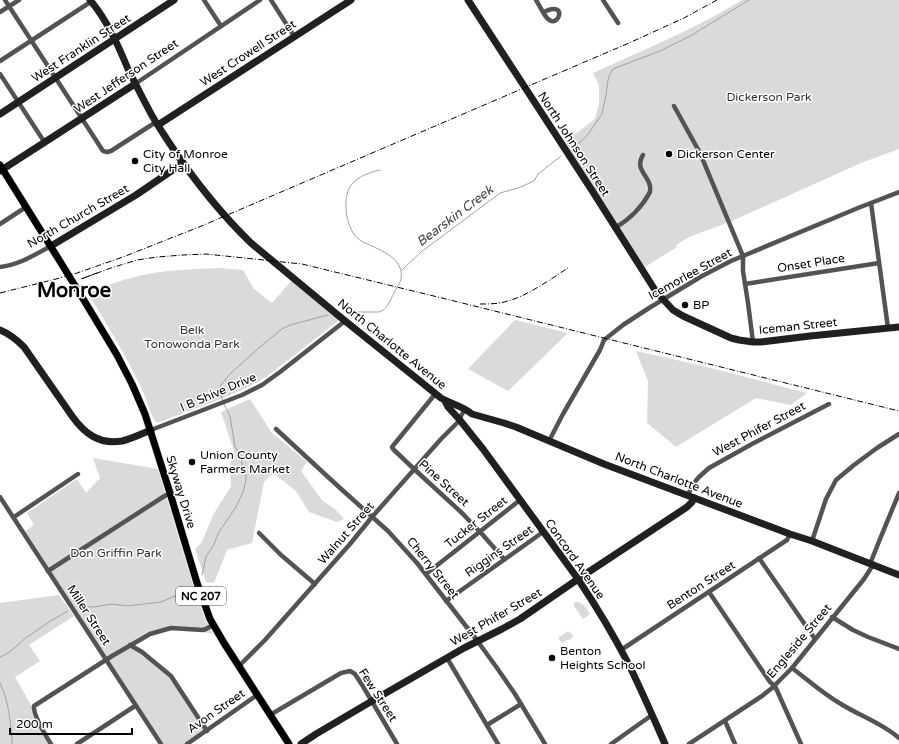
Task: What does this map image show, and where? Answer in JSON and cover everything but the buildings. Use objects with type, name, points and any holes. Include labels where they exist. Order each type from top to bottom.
[{"type":"main road","name":"North Charlotte Avenue","points":[[92,0],[115,39],[135,84],[157,124],[183,164],[216,207],[251,243],[345,321],[445,400],[451,402],[462,413],[472,414],[504,423],[604,464],[899,575]]},
{"type":"main road","name":"West Franklin Street","points":[[0,114],[174,0]]},
{"type":"main road","name":"West Crowell Street","points":[[157,124],[351,0]]},
{"type":"main road","name":"North Johnson Street","points":[[468,0],[655,290],[663,300]]},
{"type":"main road","name":"West Jefferson Street","points":[[1,169],[45,143],[135,84]]},
{"type":"main road","name":"North Church Street","points":[[51,246],[136,196],[183,164]]},
{"type":"main road","name":"NC 207","points":[[1,169],[51,246]]},
{"type":"main road","name":"Skyway Drive","points":[[51,246],[117,355],[137,395],[151,430],[199,590],[213,626],[289,744]]},
{"type":"main road","name":"Iceman Street","points":[[663,300],[673,310],[683,316],[731,338],[753,342],[899,327]]},
{"type":"main road","points":[[0,330],[18,340],[24,347],[80,427],[90,435],[104,440],[122,441],[151,430]]},
{"type":"main road","name":"Concord Avenue","points":[[445,400],[448,407],[462,413],[482,449],[578,579],[621,650],[665,744]]},
{"type":"main road","name":"West Phifer Street","points":[[301,744],[477,640],[520,619],[687,507],[692,502],[691,497]]},
{"type":"street","points":[[5,0],[82,118]]},
{"type":"street","points":[[0,12],[19,0]]},
{"type":"street","points":[[0,61],[92,0]]},
{"type":"street","points":[[204,0],[221,26]]},
{"type":"street","name":"West Jefferson Street","points":[[135,84],[260,0]]},
{"type":"street","points":[[270,0],[294,36]]},
{"type":"street","points":[[536,0],[544,12]]},
{"type":"street","points":[[603,0],[618,23]]},
{"type":"street","points":[[0,74],[45,143]]},
{"type":"street","points":[[674,106],[700,153],[743,256],[743,271],[753,342]]},
{"type":"street","name":"West Crowell Street","points":[[82,118],[103,151],[109,152],[157,124]]},
{"type":"street","points":[[615,228],[626,222],[632,216],[650,192],[650,184],[640,166],[640,159],[642,155]]},
{"type":"street","name":"Icemorlee Street","points":[[549,441],[600,350],[604,340],[623,325],[702,276],[743,256],[899,192]]},
{"type":"street","points":[[871,203],[888,328]]},
{"type":"street","points":[[0,224],[26,207]]},
{"type":"street","name":"North Church Street","points":[[0,267],[21,262],[51,246]]},
{"type":"street","name":"Onset Place","points":[[745,284],[879,263]]},
{"type":"street","name":"I B Shive Drive","points":[[151,430],[251,391],[269,380],[345,321]]},
{"type":"street","name":"Pine Street","points":[[436,393],[392,447],[393,450],[462,513],[504,559]]},
{"type":"street","name":"West Phifer Street","points":[[691,497],[693,484],[710,468],[752,444],[829,404]]},
{"type":"street","name":"Walnut Street","points":[[239,666],[265,640],[315,584],[462,413]]},
{"type":"street","name":"Cherry Street","points":[[276,429],[388,531],[417,563],[497,668],[545,744]]},
{"type":"street","points":[[812,541],[826,498],[836,480],[899,434]]},
{"type":"street","points":[[14,517],[78,474]]},
{"type":"street","points":[[48,571],[170,493]]},
{"type":"street","name":"Engleside Street","points":[[689,744],[762,696],[775,686],[792,668],[866,575],[872,565],[880,539],[899,493]]},
{"type":"street","name":"Miller Street","points":[[0,497],[161,744]]},
{"type":"street","name":"Tucker Street","points":[[426,574],[520,500]]},
{"type":"street","name":"Riggins Street","points":[[446,601],[543,532]]},
{"type":"street","points":[[259,533],[281,555],[315,584]]},
{"type":"street","name":"Benton Street","points":[[621,650],[787,540],[790,534]]},
{"type":"street","points":[[759,558],[815,638]]},
{"type":"street","points":[[709,592],[770,682],[775,686],[801,744]]},
{"type":"street","points":[[832,617],[852,630],[899,649]]},
{"type":"street","points":[[51,744],[35,715],[34,706],[105,660],[150,634],[171,628],[203,630],[213,626]]},
{"type":"street","points":[[130,645],[142,652],[171,676],[207,731]]},
{"type":"street","points":[[447,658],[498,744]]},
{"type":"street","points":[[792,668],[834,700],[893,733],[899,738]]},
{"type":"street","name":"Few Street","points":[[270,715],[340,673],[350,671],[355,674],[397,744]]},
{"type":"street","name":"Avon Street","points":[[187,744],[257,695]]},
{"type":"street","points":[[487,725],[521,704]]},
{"type":"street","points":[[77,744],[135,706]]},
{"type":"street","points":[[611,744],[652,715]]},
{"type":"street","points":[[725,721],[735,744]]},
{"type":"green space","name":"Dickerson Park","points":[[742,0],[899,0],[899,149],[861,163],[732,221],[689,237],[676,245],[677,247],[645,267],[622,234],[565,142],[595,119],[599,103],[599,85],[593,73],[687,30]]},
{"type":"green space","name":"Belk Tonowonda Park","points":[[219,268],[243,270],[254,289],[272,303],[292,280],[338,319],[338,321],[266,377],[254,384],[214,402],[160,422],[156,422],[131,368],[88,293],[138,276],[158,272]]},
{"type":"green space","points":[[515,320],[568,333],[508,391],[468,369]]},
{"type":"green space","points":[[636,351],[807,393],[791,405],[756,398],[676,447],[647,423],[648,381]]},
{"type":"green space","points":[[250,399],[272,433],[307,462],[301,471],[322,500],[336,510],[344,519],[337,522],[309,512],[296,491],[273,473],[264,482],[252,543],[227,550],[214,583],[206,582],[195,549],[202,542],[213,515],[231,486],[230,466],[234,451],[221,412]]},
{"type":"green space","name":"Don Griffin Park","points":[[93,458],[158,469],[196,595],[206,621],[213,634],[176,626],[170,627],[129,645],[142,653],[171,677],[205,731],[185,744],[162,744],[25,531],[34,525],[27,513],[77,479],[86,493],[100,478]]},
{"type":"green space","points":[[59,595],[74,616],[29,645],[40,661],[15,677],[53,744],[0,744],[0,603]]},
{"type":"green space","points":[[576,602],[584,605],[590,614],[583,619],[574,606]]},
{"type":"green space","points":[[568,631],[573,635],[572,637],[562,643],[558,638]]},
{"type":"waterway","name":"Bearskin Creek","points":[[572,148],[584,139],[602,114],[608,80],[613,69],[660,51],[692,35],[749,0]]},
{"type":"waterway","name":"Bearskin Creek","points":[[402,270],[421,252],[500,193],[518,188],[534,181],[538,174],[561,156]]},
{"type":"waterway","name":"Bearskin Creek","points":[[348,312],[382,311],[388,304],[401,279],[399,265],[394,259],[358,239],[352,231],[347,218],[346,199],[349,188],[361,176],[380,170]]},
{"type":"waterway","name":"Bearskin Creek","points":[[223,401],[219,390],[220,386],[230,374],[261,346],[282,329],[290,325],[328,315]]},
{"type":"waterway","name":"Bearskin Creek","points":[[202,575],[206,557],[219,532],[236,507],[243,492],[246,480],[241,456],[235,447],[230,416],[224,404]]},
{"type":"waterway","name":"Bearskin Creek","points":[[79,607],[93,607],[112,604],[127,606],[161,602],[182,593],[189,588]]},
{"type":"waterway","name":"Bearskin Creek","points":[[0,657],[8,653],[23,640],[49,622],[68,611]]},
{"type":"waterway","name":"Bearskin Creek","points":[[0,683],[9,711],[12,744]]},
{"type":"railway","points":[[0,293],[77,273],[123,257],[204,225],[629,43],[684,18],[717,0]]},
{"type":"railway","points":[[97,273],[81,279],[137,260],[183,255],[206,254],[302,264],[899,411]]},
{"type":"railway","points":[[480,304],[501,303],[515,299],[539,287],[568,268]]},
{"type":"railway","points":[[59,288],[66,285]]},
{"type":"place","name":"Dickerson Center","points":[[669,154]]},
{"type":"place","name":"City of Monroe City Hall","points":[[135,161]]},
{"type":"place","name":"BP","points":[[685,305]]},
{"type":"place","name":"Union County Farmers Market","points":[[192,462]]},
{"type":"place","name":"Benton Heights School","points":[[552,658]]},
{"type":"district","name":"Monroe","points":[[74,291]]}]
